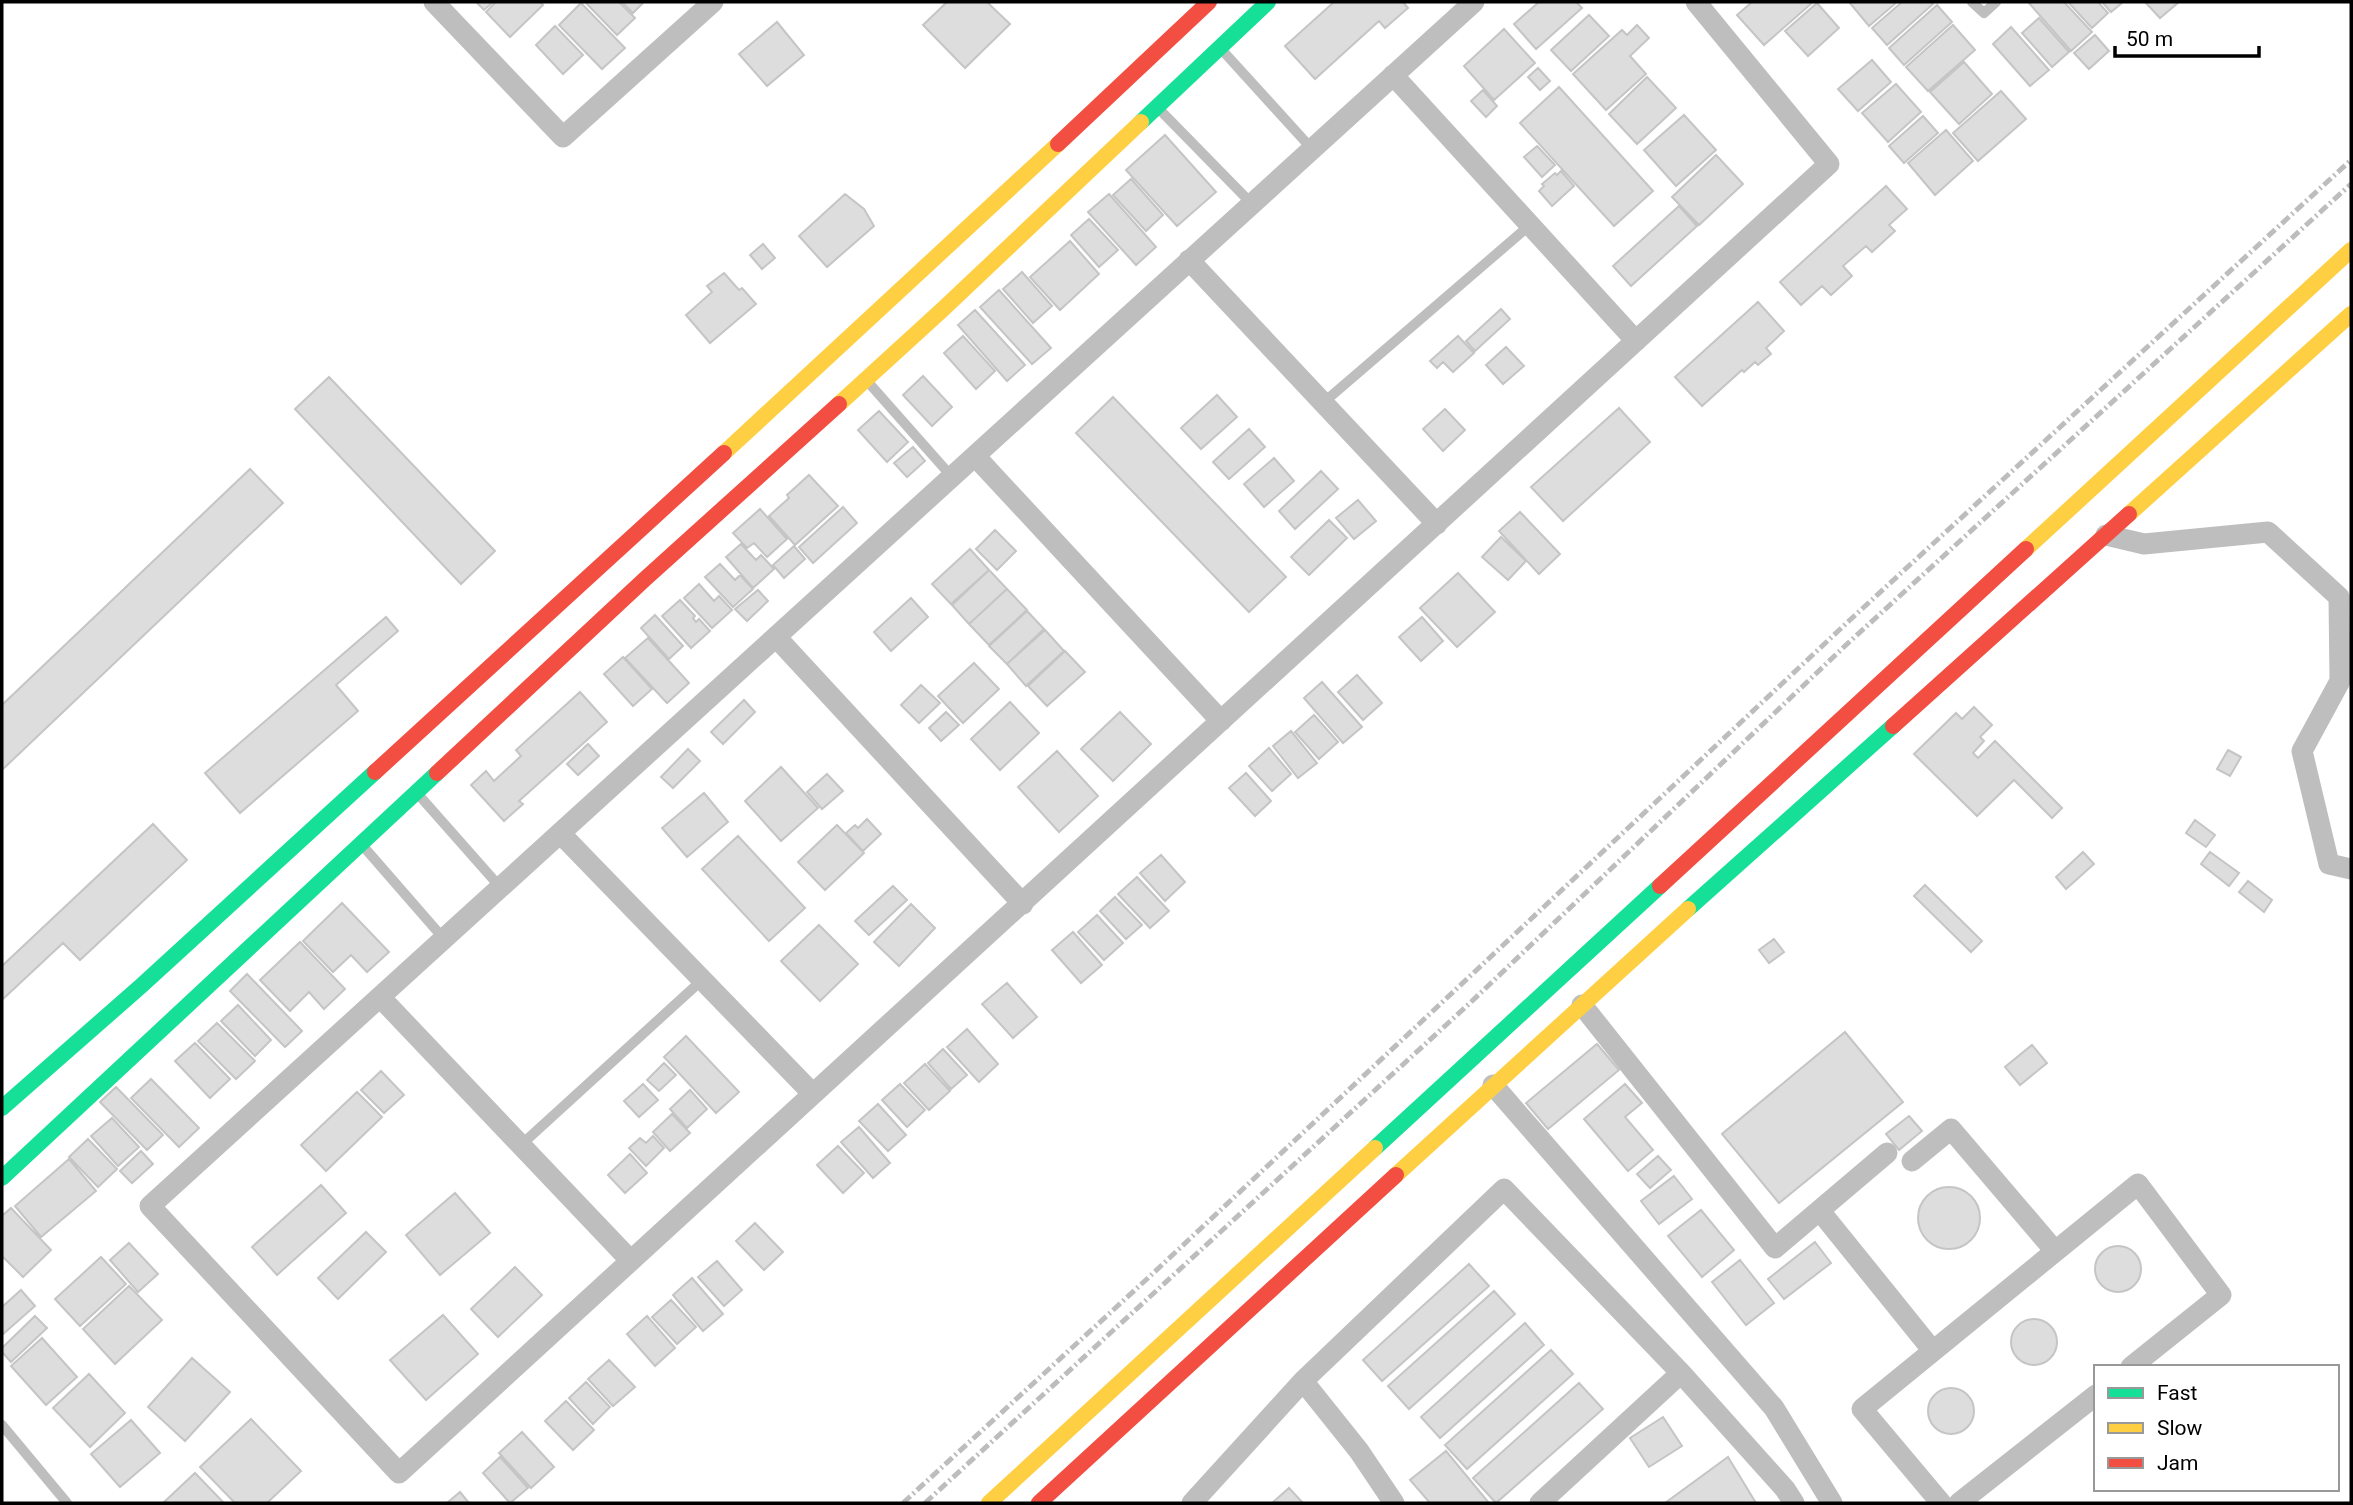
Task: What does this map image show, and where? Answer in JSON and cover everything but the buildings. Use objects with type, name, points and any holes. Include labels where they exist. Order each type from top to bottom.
[{"type":"main road","points":[[2,1108],[141,986],[898,294],[1209,2]]},
{"type":"main road","points":[[2,1178],[645,579],[942,310],[1268,2]]},
{"type":"main road","points":[[2327,273],[2351,239]]},
{"type":"main road","points":[[989,1503],[2351,250]]},
{"type":"main road","points":[[1039,1503],[1493,1085],[2351,314]]},
{"type":"street","points":[[434,2],[563,137],[713,2]]},
{"type":"street","points":[[1474,2],[150,1206],[399,1473],[1829,164],[1696,2]]},
{"type":"street","points":[[1393,75],[1636,341]]},
{"type":"street","points":[[1189,260],[1437,524]]},
{"type":"street","points":[[975,456],[1221,721]]},
{"type":"street","points":[[2106,534],[2144,544],[2268,532],[2339,597],[2340,681],[2302,751],[2329,864],[2351,869]]},
{"type":"street","points":[[776,637],[1023,904]]},
{"type":"street","points":[[560,833],[813,1094]]},
{"type":"street","points":[[380,997],[631,1261]]},
{"type":"street","points":[[1582,1005],[1775,1248],[1888,1153]]},
{"type":"street","points":[[1493,1085],[1774,1408],[1832,1503]]},
{"type":"street","points":[[1912,1161],[1951,1129],[2055,1251]]},
{"type":"street","points":[[1941,1503],[1862,1409],[2138,1184],[2221,1295],[2134,1365]]},
{"type":"street","points":[[1192,1503],[1303,1381],[1504,1189],[1681,1373],[1785,1489],[1794,1503]]},
{"type":"street","points":[[1820,1210],[1933,1351]]},
{"type":"street","points":[[1540,1503],[1681,1373]]},
{"type":"street","points":[[1303,1381],[1359,1451],[1394,1503]]},
{"type":"street","points":[[1959,1503],[2094,1397]]},
{"type":"lane","points":[[1972,2],[1984,13],[1996,2]]},
{"type":"lane","points":[[1220,47],[1312,149]]},
{"type":"lane","points":[[1157,107],[1252,204]]},
{"type":"lane","points":[[1323,403],[1530,225]]},
{"type":"lane","points":[[865,379],[952,477]]},
{"type":"lane","points":[[417,793],[500,887]]},
{"type":"lane","points":[[361,844],[444,939]]},
{"type":"lane","points":[[521,1145],[702,980]]},
{"type":"lane","points":[[2,1425],[67,1503]]},
{"type":"railway","points":[[903,1503],[1148,1278],[1851,619],[2351,160]]},
{"type":"railway","points":[[925,1503],[1470,1003],[1846,645],[2351,184]]},
{"type":"traffic: fast","points":[[1141,122],[1268,2]]},
{"type":"traffic: fast","points":[[1688,909],[1893,726]]},
{"type":"traffic: fast","points":[[2,1108],[141,986],[375,772]]},
{"type":"traffic: fast","points":[[2,1178],[437,773]]},
{"type":"traffic: fast","points":[[1375,1148],[1660,886]]},
{"type":"traffic: slow","points":[[839,404],[1141,122]]},
{"type":"traffic: slow","points":[[724,453],[1058,144]]},
{"type":"traffic: slow","points":[[2026,549],[2351,250]]},
{"type":"traffic: slow","points":[[2129,514],[2351,314]]},
{"type":"traffic: slow","points":[[1396,1175],[1688,909]]},
{"type":"traffic: slow","points":[[989,1503],[1375,1148]]},
{"type":"traffic: jam","points":[[1058,144],[1209,2]]},
{"type":"traffic: jam","points":[[437,773],[645,579],[839,404]]},
{"type":"traffic: jam","points":[[375,772],[724,453]]},
{"type":"traffic: jam","points":[[1893,726],[2129,514]]},
{"type":"traffic: jam","points":[[1660,886],[2026,549]]},
{"type":"traffic: jam","points":[[1039,1503],[1396,1175]]}]
